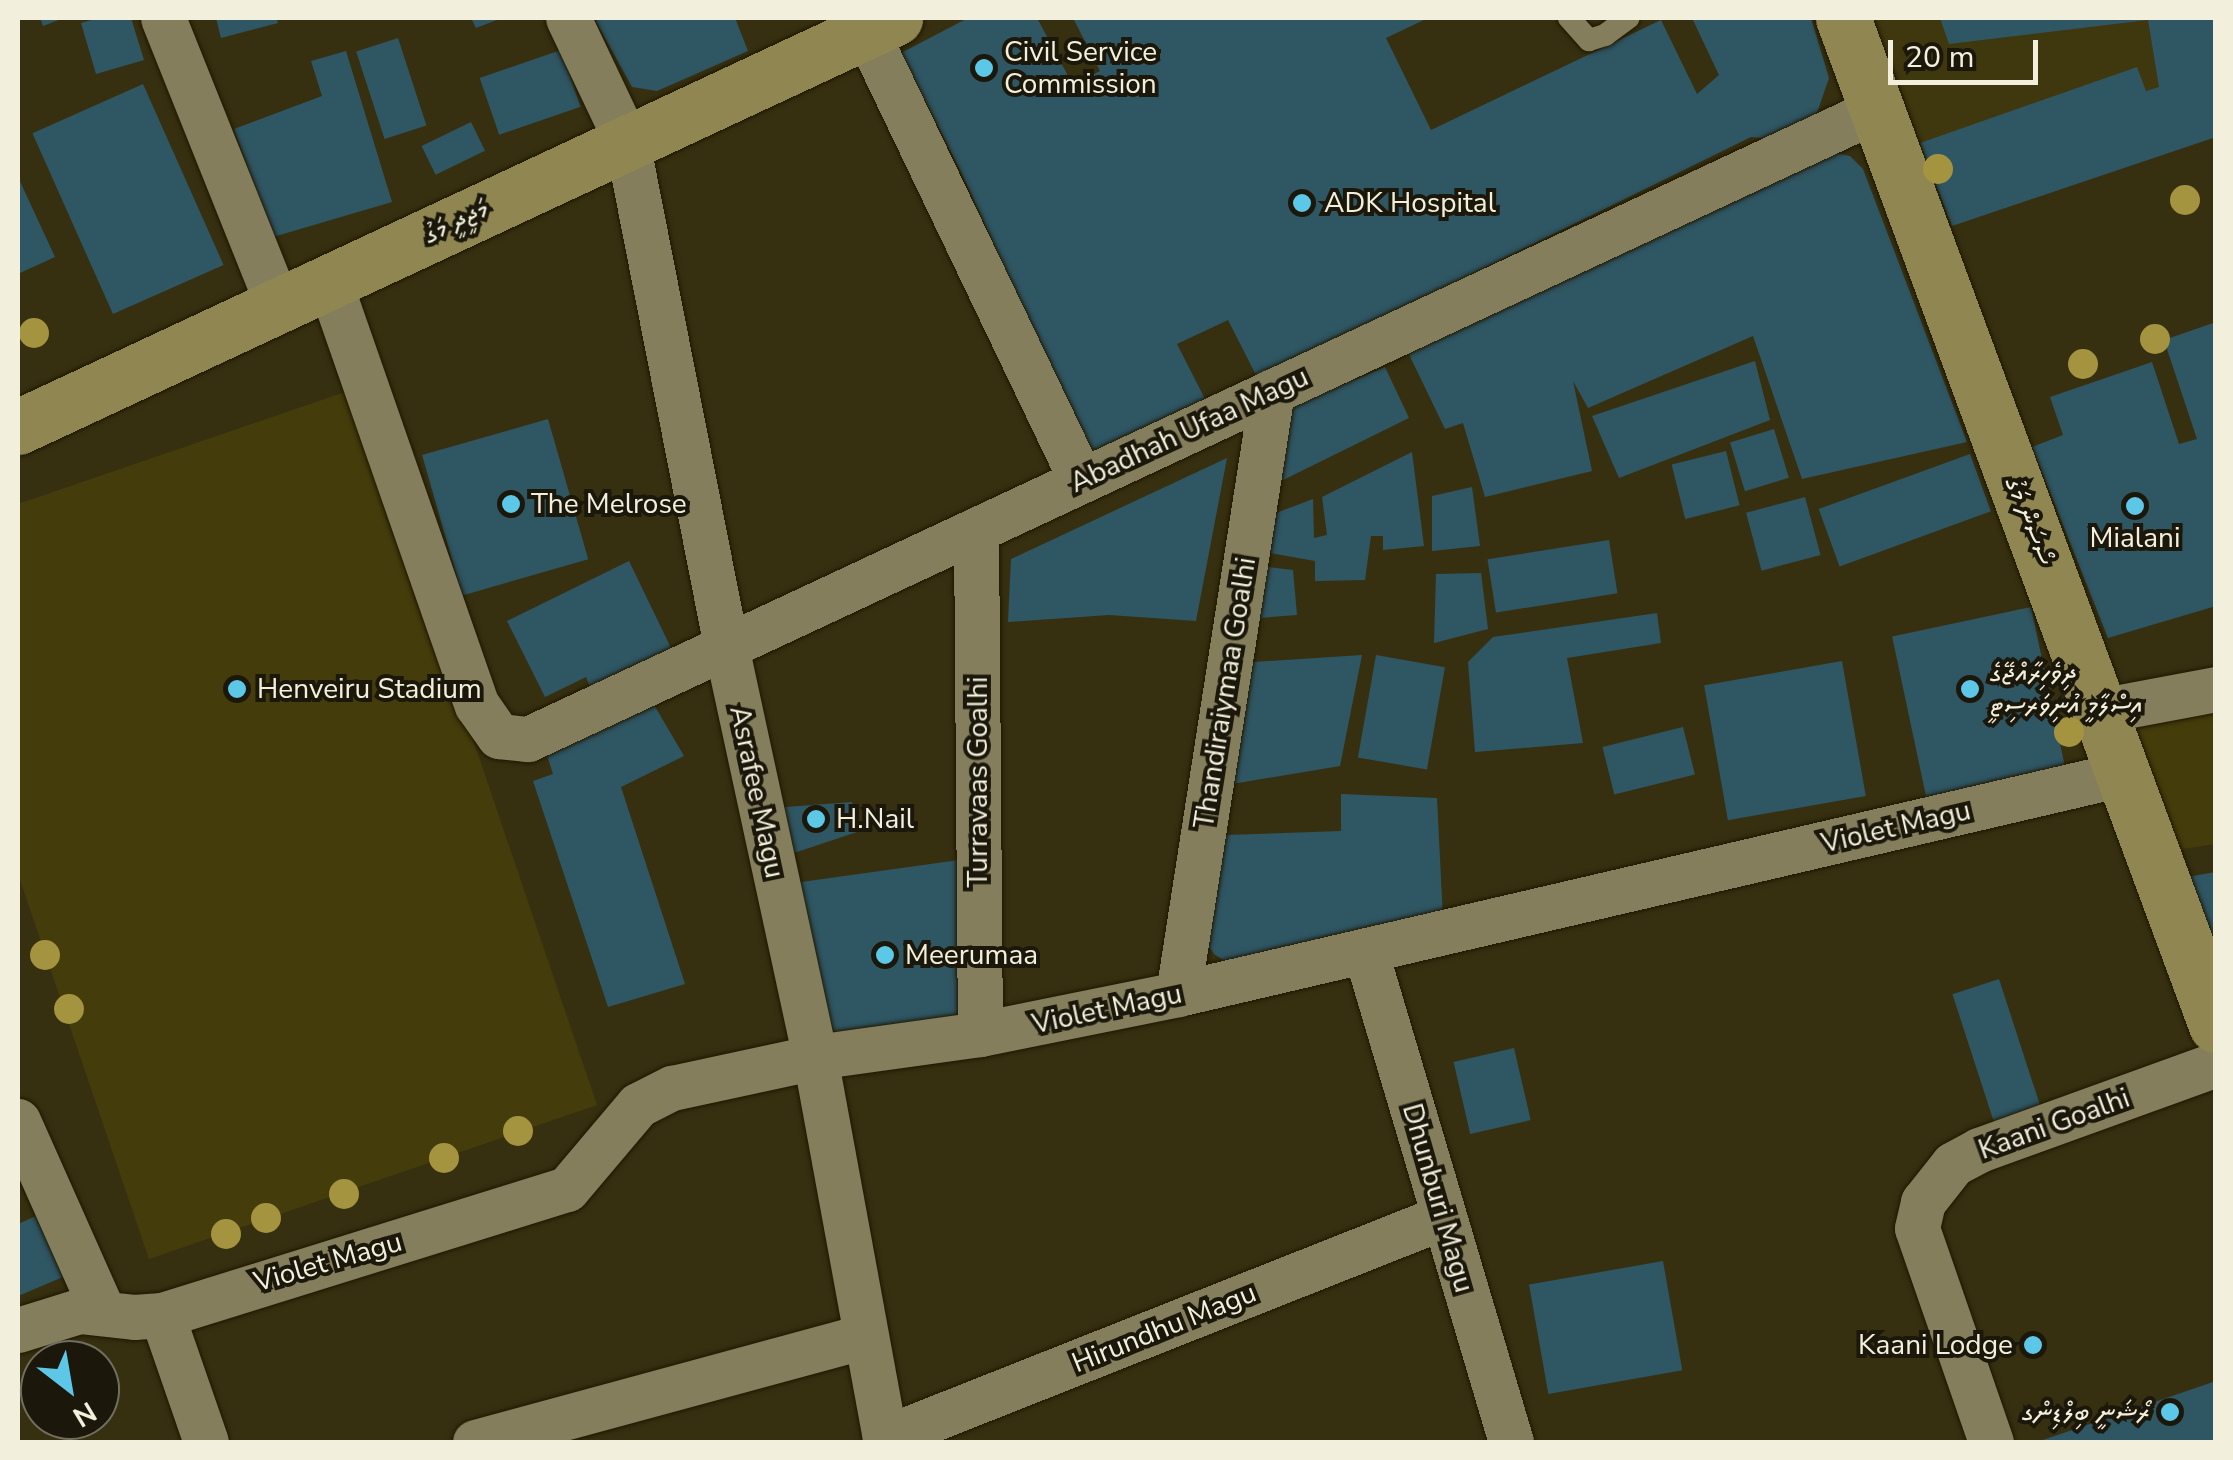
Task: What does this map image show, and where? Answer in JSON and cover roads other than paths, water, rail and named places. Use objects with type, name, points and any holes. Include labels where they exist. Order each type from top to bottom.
[{"type":"street","points":[[163,18],[278,305]]},
{"type":"street","name":"Asrafee Magu","points":[[568,18],[627,142],[726,646],[815,1056],[886,1440]]},
{"type":"street","name":"ސޯސަން މަގު","points":[[1844,18],[2216,1024]]},
{"type":"street","points":[[880,24],[1081,480]]},
{"type":"street","name":"މަޖީދީ މަގު","points":[[18,427],[880,24]]},
{"type":"street","name":"Abadhah Ufaa Magu","points":[[329,281],[476,705],[499,736],[528,739],[1878,109]]},
{"type":"street","name":"Thandiraiymaa Goalhi","points":[[1178,994],[1272,391]]},
{"type":"street","name":"Turravaas Goalhi","points":[[976,530],[980,1034]]},
{"type":"street","points":[[2099,711],[2216,689]]},
{"type":"street","name":"Violet Magu","points":[[18,1330],[79,1310],[133,1314],[567,1188],[638,1105],[672,1088],[815,1056],[980,1034],[1178,994],[2122,774]]},
{"type":"street","name":"Dhunburi Magu","points":[[1366,953],[1511,1442]]},
{"type":"street","name":"Kaani Goalhi","points":[[1992,1442],[1917,1228],[1923,1202],[1954,1164],[1980,1150],[2216,1064]]},
{"type":"street","points":[[18,1121],[206,1442]]},
{"type":"street","name":"Hirundhu Magu","points":[[886,1440],[1442,1217]]},
{"type":"street","points":[[475,1442],[864,1336]]},
{"type":"lane","points":[[1569,18],[1589,40],[1605,35],[1628,18]]},
{"type":"place","name":"Civil Service Commission","points":[[984,68]]},
{"type":"place","name":"ADK Hospital","points":[[1302,203]]},
{"type":"place","name":"The Melrose","points":[[511,504]]},
{"type":"place","name":"Mialani","points":[[2135,506]]},
{"type":"place","name":"Henveiru Stadium","points":[[237,689]]},
{"type":"place","name":"ދިވެހިރާއްޖޭގެ އިސްލާމީ އުނިވަރސިޓީ","points":[[1970,689]]},
{"type":"place","name":"H.Nail","points":[[816,819]]},
{"type":"place","name":"Meerumaa","points":[[885,955]]},
{"type":"place","name":"Kaani Lodge","points":[[2033,1345]]},
{"type":"place","name":"ރޯޝަނީ ބިލްޑިންގ","points":[[2170,1412]]}]
